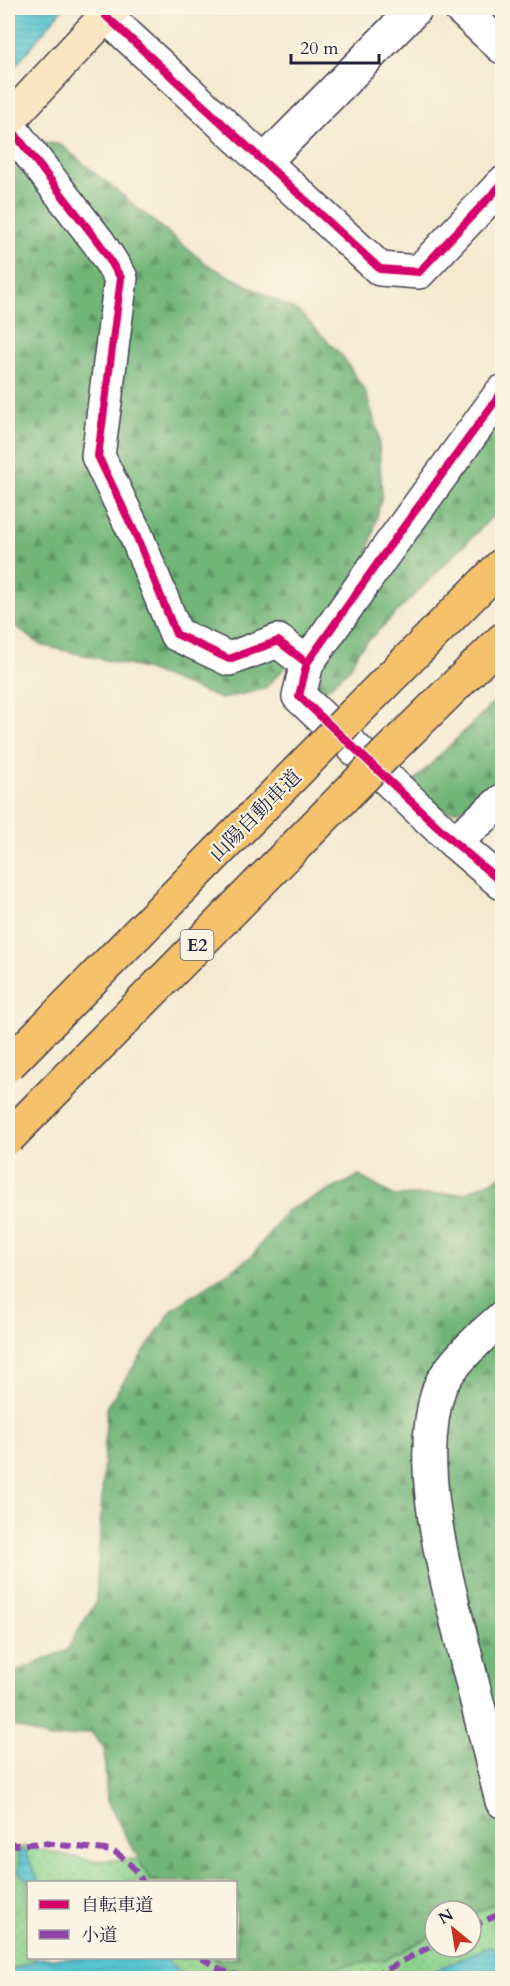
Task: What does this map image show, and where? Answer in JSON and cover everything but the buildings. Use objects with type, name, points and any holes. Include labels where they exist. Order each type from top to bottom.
[{"type":"highway","name":"山陽自動車道","points":[[8,1065],[502,565]]},
{"type":"highway","name":"E2","points":[[8,1138],[387,753],[502,640]]},
{"type":"street","points":[[264,162],[416,8]]},
{"type":"street","points":[[460,8],[502,47]]},
{"type":"street","points":[[307,663],[278,640],[229,659],[176,634],[136,535],[98,456],[122,278],[99,243],[8,123],[109,12],[264,162],[380,269],[419,272],[502,184]]},
{"type":"street","points":[[502,392],[307,663],[299,696],[454,842],[502,883]]},
{"type":"street","points":[[454,842],[502,801]]},
{"type":"street","points":[[502,1318],[458,1362],[440,1387],[433,1417],[430,1462],[438,1544],[502,1801]]},
{"type":"green space","points":[[42,142],[61,145],[206,264],[299,312],[343,357],[365,391],[378,432],[382,495],[367,558],[322,630],[264,689],[221,699],[145,669],[41,645],[8,621],[8,177],[26,151]]},
{"type":"green space","points":[[502,410],[502,507],[358,651],[350,668],[319,696],[314,687],[317,664]]},
{"type":"green space","points":[[502,694],[502,781],[465,808],[448,811],[432,804],[409,786]]},
{"type":"green space","points":[[359,1176],[394,1196],[465,1193],[502,1176],[502,1901],[483,1910],[483,1899],[423,1899],[423,1940],[387,1959],[278,1977],[225,1968],[214,1959],[237,1959],[237,1881],[150,1881],[107,1801],[104,1748],[91,1732],[51,1739],[14,1726],[8,1718],[8,1675],[67,1650],[96,1602],[107,1406],[173,1309],[252,1256],[286,1211]]},
{"type":"green space","points":[[23,1846],[93,1861],[139,1859],[151,1881],[27,1881],[27,1959],[237,1959],[423,1918],[423,1959],[483,1959],[483,1901],[502,1886],[502,1978],[8,1978],[8,1858]]},
{"type":"water","points":[[8,8],[63,8],[8,75]]},
{"type":"water","points":[[19,1850],[25,1851],[39,1881],[28,1881],[19,1872]]},
{"type":"water","points":[[488,1947],[502,1952],[502,1978],[418,1978],[461,1959],[483,1959],[483,1949]]},
{"type":"water","points":[[36,1959],[166,1959],[187,1978],[8,1978],[9,1970]]},
{"type":"marked path","points":[[8,1841],[15,1845],[44,1843],[113,1851],[130,1865],[142,1881]]},
{"type":"marked path","points":[[483,1922],[502,1913]]},
{"type":"marked path","points":[[352,1978],[382,1972],[423,1950]]},
{"type":"marked path","points":[[203,1959],[229,1974],[258,1978]]},
{"type":"cycle path","points":[[106,16],[380,269],[419,272],[502,184]]},
{"type":"cycle path","points":[[8,125],[99,243],[121,278],[98,456],[136,535],[176,634],[229,659],[278,641],[307,663]]},
{"type":"cycle path","points":[[502,392],[307,663],[299,696],[454,842],[502,883]]}]
